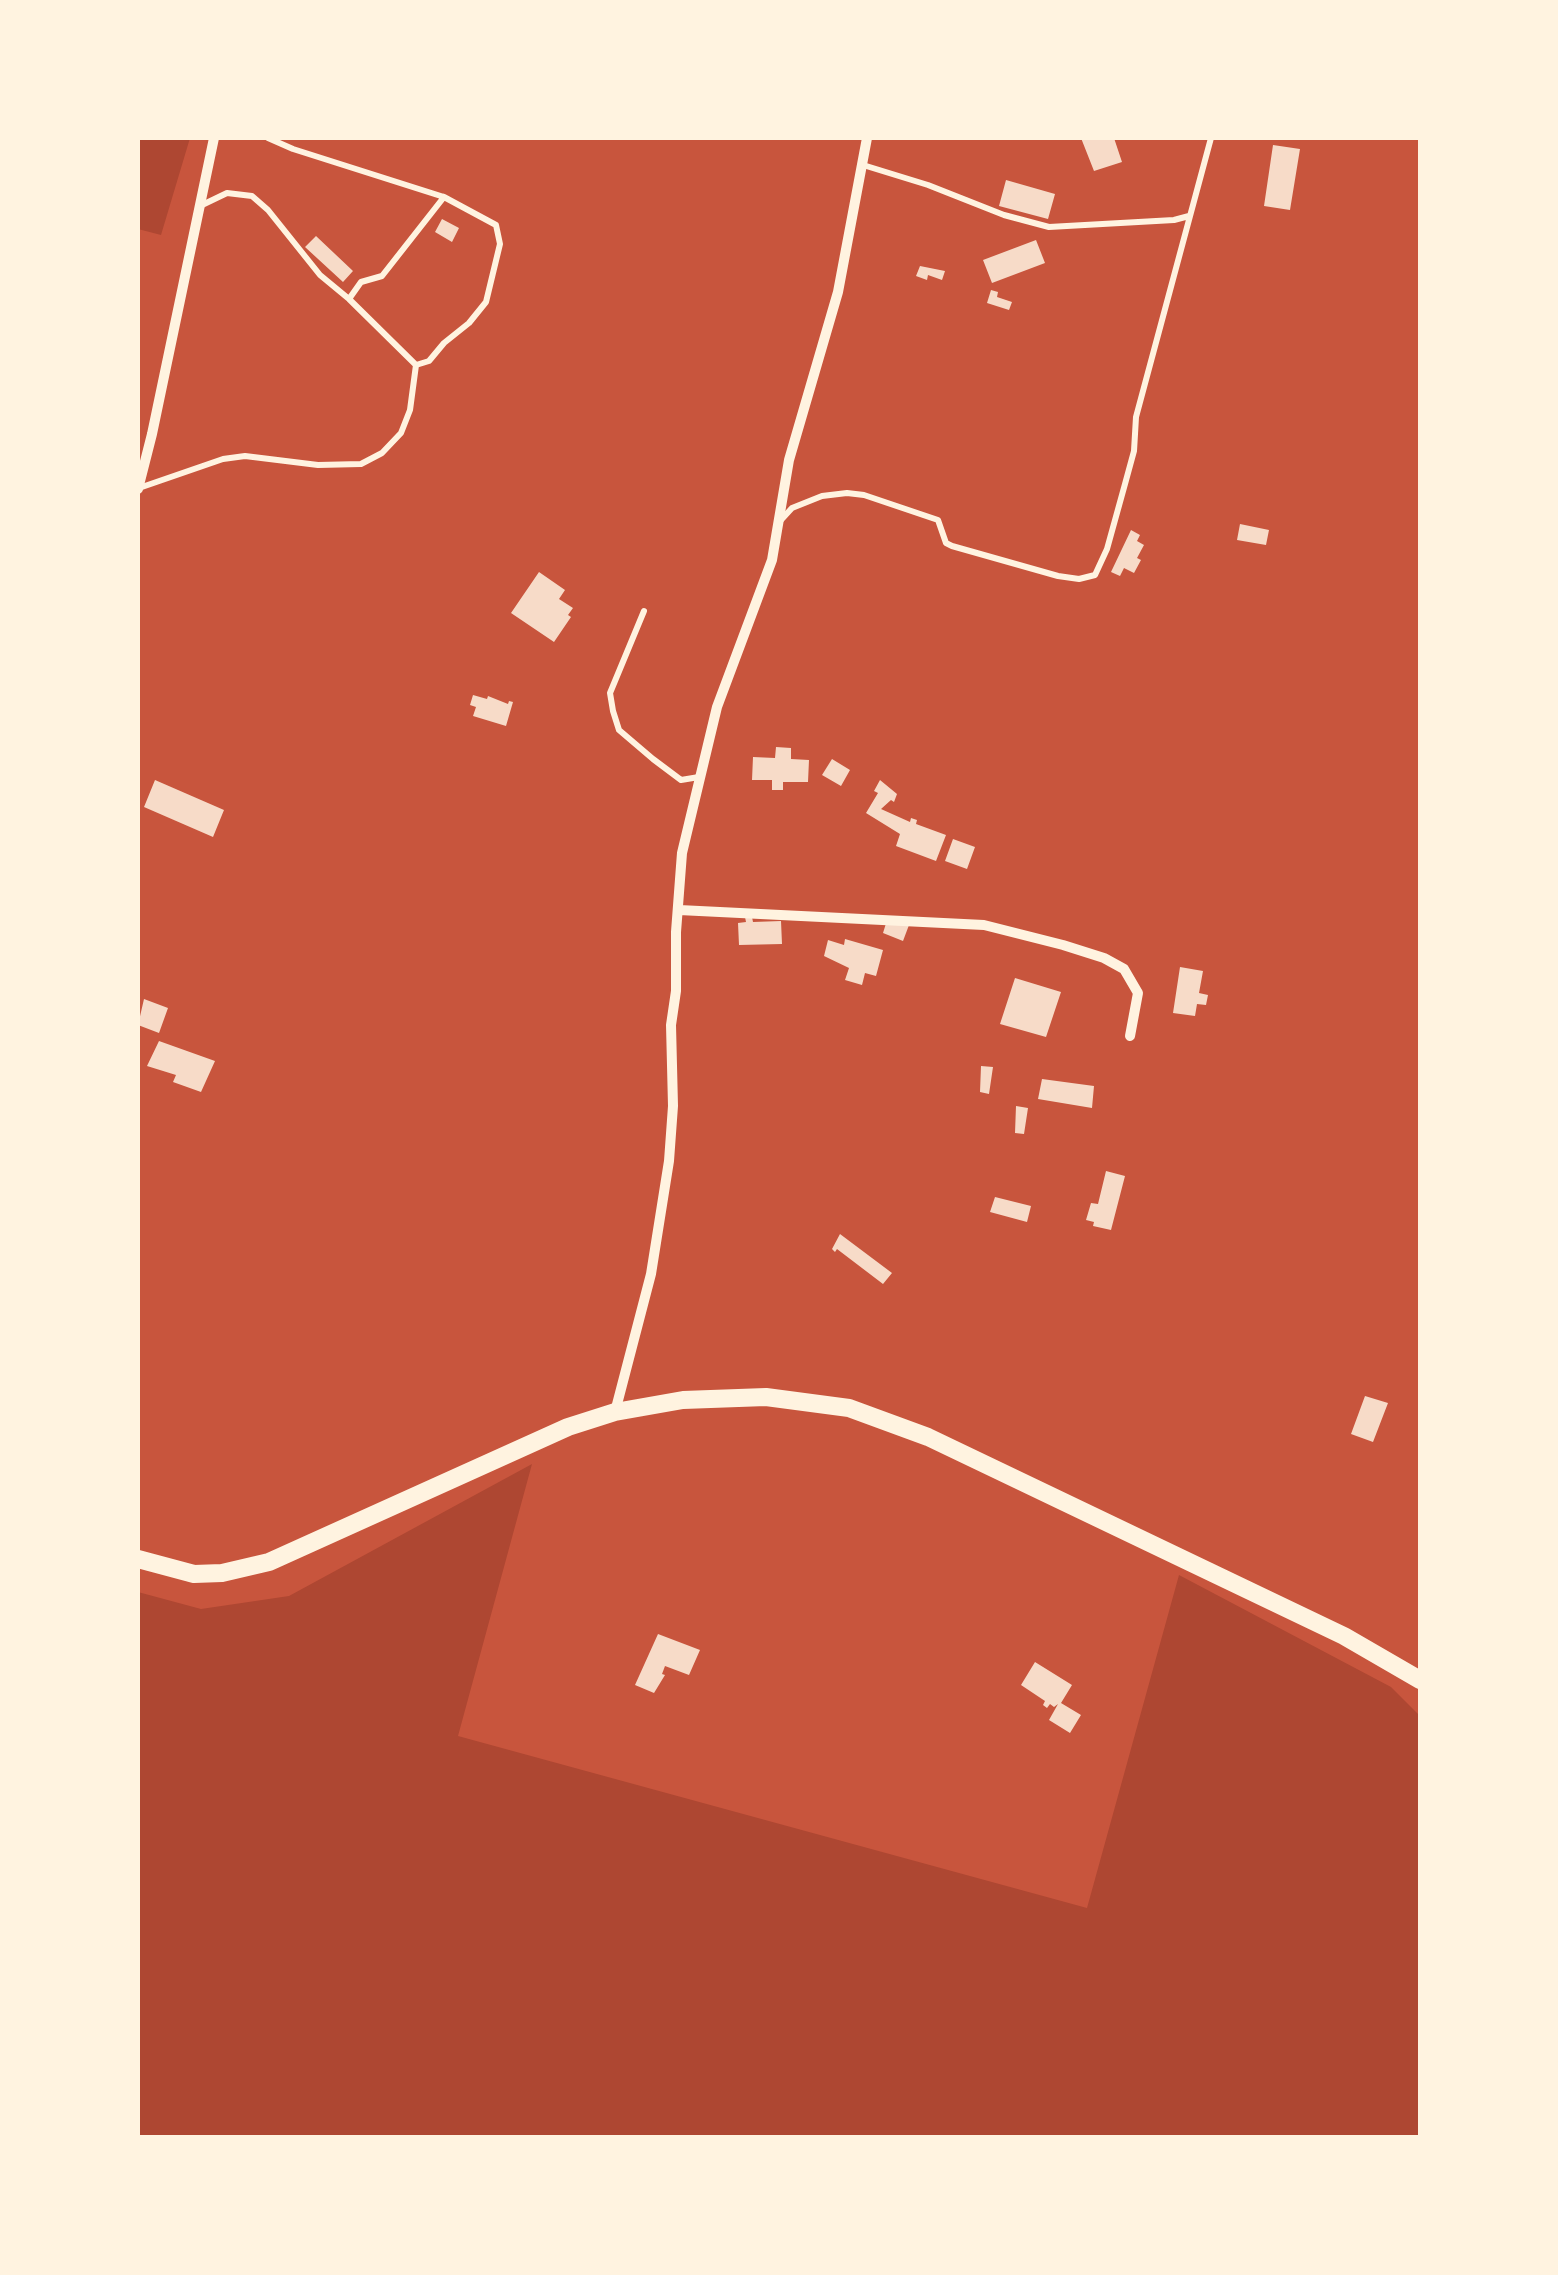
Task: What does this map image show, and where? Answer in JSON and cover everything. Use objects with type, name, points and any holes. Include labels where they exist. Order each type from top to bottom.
[{"type":"main road","points":[[138,1559],[194,1574],[269,1562],[531,1442],[614,1412],[683,1400],[766,1397],[849,1408],[975,1458],[1344,1636],[1420,1680]]},
{"type":"street","points":[[138,488],[214,138]]},
{"type":"street","points":[[614,1412],[651,1274],[670,1161],[671,1025],[682,853],[718,707],[772,560],[789,460],[838,292],[867,138]]},
{"type":"street","points":[[679,910],[984,924],[1062,945],[1124,969],[1138,993],[1130,1036]]},
{"type":"lane","points":[[268,138],[444,197],[496,225],[500,244],[486,302],[429,360],[416,365]]},
{"type":"lane","points":[[779,522],[803,502],[847,493],[864,495],[938,520],[946,543],[952,546],[1058,576],[1079,579],[1095,575],[1107,549],[1134,451],[1136,417],[1211,138]]},
{"type":"lane","points":[[862,165],[1049,226],[1174,220],[1191,215]]},
{"type":"lane","points":[[200,206],[227,194],[252,196],[320,274],[416,365]]},
{"type":"lane","points":[[349,299],[361,282],[382,276],[444,197]]},
{"type":"lane","points":[[138,488],[223,459],[245,456],[318,465],[361,464],[382,453],[401,433],[410,410],[416,365]]},
{"type":"lane","points":[[644,611],[610,693],[619,730],[680,780],[698,778]]},
{"type":"shaded area","points":[[138,138],[190,138],[161,235],[138,229]]},
{"type":"shaded area","points":[[532,1464],[458,1736],[1087,1908],[1179,1575],[1391,1687],[1420,1716],[1420,2137],[138,2137],[138,1592],[201,1609],[289,1596]]},
{"type":"building","points":[[1081,138],[1114,138],[1122,162],[1094,171]]},
{"type":"building","points":[[1273,145],[1300,149],[1290,210],[1264,206]]},
{"type":"building","points":[[1006,180],[1055,194],[1048,219],[999,206]]},
{"type":"building","points":[[442,219],[459,228],[452,242],[435,232]]},
{"type":"building","points":[[316,236],[353,271],[343,282],[305,247]]},
{"type":"building","points":[[1036,240],[1045,263],[992,283],[983,260]]},
{"type":"building","points":[[920,266],[945,271],[942,280],[916,276]]},
{"type":"building","points":[[991,290],[998,292],[997,297],[1012,302],[1009,310],[987,303]]},
{"type":"building","points":[[1240,524],[1269,530],[1266,545],[1237,540]]},
{"type":"building","points":[[1131,530],[1140,535],[1137,541],[1144,545],[1137,558],[1141,560],[1134,573],[1124,568],[1120,576],[1111,572]]},
{"type":"building","points":[[539,572],[565,590],[559,599],[573,608],[554,642],[511,613]]},
{"type":"building","points":[[473,695],[513,702],[506,726],[473,716]]},
{"type":"building","points":[[776,747],[791,748],[791,759],[809,760],[808,782],[783,782],[783,790],[772,790],[772,780],[752,780],[753,757],[775,758]]},
{"type":"building","points":[[832,759],[850,770],[841,786],[822,775]]},
{"type":"building","points":[[155,780],[224,810],[213,837],[144,807]]},
{"type":"building","points":[[880,780],[897,794],[894,802],[891,800],[881,809],[910,822],[911,818],[917,820],[916,824],[946,835],[936,861],[896,846],[900,834],[866,813],[878,793],[874,791]]},
{"type":"building","points":[[953,839],[975,847],[967,869],[945,861]]},
{"type":"building","points":[[745,917],[752,917],[753,922],[781,921],[782,944],[739,945],[738,923],[746,922]]},
{"type":"building","points":[[888,917],[909,925],[903,941],[883,933]]},
{"type":"building","points":[[845,939],[883,950],[876,976],[865,973],[862,985],[845,980],[849,968],[824,956],[828,940],[844,945]]},
{"type":"building","points":[[1180,967],[1203,971],[1199,993],[1208,995],[1206,1005],[1197,1004],[1195,1016],[1173,1013]]},
{"type":"building","points":[[1015,978],[1061,992],[1046,1037],[1000,1024]]},
{"type":"building","points":[[144,999],[168,1008],[159,1033],[138,1025]]},
{"type":"building","points":[[159,1041],[215,1061],[201,1092],[173,1082],[176,1075],[147,1066]]},
{"type":"building","points":[[981,1066],[993,1067],[989,1094],[980,1092]]},
{"type":"building","points":[[1042,1079],[1094,1086],[1092,1108],[1038,1099]]},
{"type":"building","points":[[1016,1106],[1028,1108],[1024,1134],[1015,1133]]},
{"type":"building","points":[[1106,1171],[1125,1176],[1111,1230],[1086,1220],[1091,1203],[1098,1204]]},
{"type":"building","points":[[995,1197],[1031,1206],[1027,1222],[990,1212]]},
{"type":"building","points":[[840,1234],[892,1273],[883,1284],[832,1249]]},
{"type":"building","points":[[1365,1396],[1388,1403],[1373,1442],[1351,1434]]},
{"type":"building","points":[[658,1634],[700,1650],[689,1675],[665,1666],[665,1675],[654,1693],[635,1685]]},
{"type":"building","points":[[1035,1662],[1072,1685],[1061,1703],[1081,1715],[1070,1733],[1049,1720],[1058,1704],[1047,1708],[1043,1705],[1045,1701],[1021,1685]]}]
